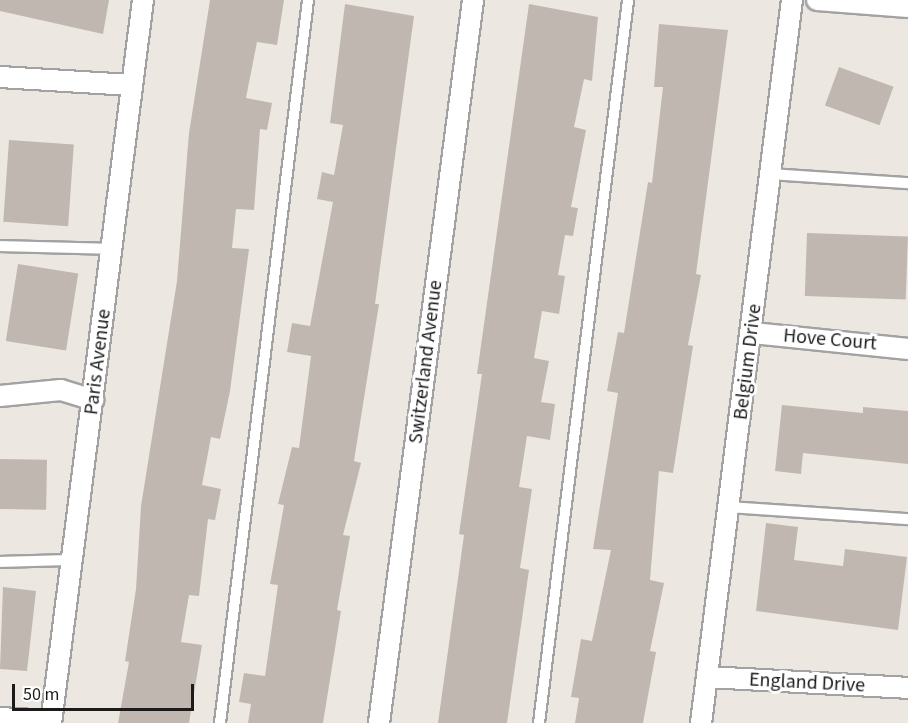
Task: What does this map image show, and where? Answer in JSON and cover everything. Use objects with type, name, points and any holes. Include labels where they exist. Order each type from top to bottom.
[{"type":"street","name":"Paris Avenue","points":[[51,722],[143,0]]},
{"type":"street","name":"Switzerland Avenue","points":[[379,723],[473,0]]},
{"type":"street","name":"Belgium Drive","points":[[701,723],[753,333],[792,0]]},
{"type":"street","points":[[817,0],[908,7]]},
{"type":"street","points":[[0,77],[132,85]]},
{"type":"street","name":"Hove Court","points":[[753,333],[908,349]]},
{"type":"street","points":[[0,396],[61,390],[93,400]]},
{"type":"street","name":"England Drive","points":[[707,677],[908,688]]},
{"type":"street","points":[[0,718],[51,722]]},
{"type":"lane","points":[[220,723],[308,0]]},
{"type":"lane","points":[[539,723],[628,0]]},
{"type":"lane","points":[[771,174],[908,183]]},
{"type":"lane","points":[[0,246],[112,249]]},
{"type":"lane","points":[[730,507],[908,519]]},
{"type":"lane","points":[[0,562],[72,560]]},
{"type":"building","points":[[0,0],[109,0],[103,34],[0,11]]},
{"type":"building","points":[[210,0],[284,0],[277,45],[257,42],[246,98],[272,103],[267,130],[260,129],[254,210],[236,209],[232,248],[249,249],[230,391],[220,439],[211,437],[202,485],[221,489],[215,520],[208,519],[199,596],[189,595],[181,642],[202,645],[189,723],[118,723],[129,662],[125,661],[136,589],[141,506],[177,281],[189,133]]},
{"type":"building","points":[[345,4],[414,16],[375,304],[379,304],[354,461],[361,463],[343,535],[350,536],[337,610],[341,611],[323,723],[248,723],[251,704],[239,702],[244,673],[265,676],[278,585],[270,584],[284,505],[278,504],[292,447],[299,448],[311,356],[287,352],[292,323],[310,326],[333,202],[317,199],[322,172],[334,175],[343,125],[330,123]]},
{"type":"building","points":[[529,4],[598,17],[592,81],[584,79],[574,127],[586,130],[571,207],[578,208],[573,236],[565,235],[558,275],[565,276],[559,314],[542,311],[534,358],[549,361],[541,402],[555,404],[550,440],[527,436],[519,487],[532,489],[520,568],[529,570],[507,723],[438,723],[464,535],[459,534],[482,374],[477,374]]},
{"type":"building","points":[[659,24],[728,30],[696,274],[701,275],[688,345],[693,346],[673,473],[659,471],[650,580],[664,583],[650,651],[656,652],[643,723],[575,723],[579,698],[571,697],[581,639],[592,641],[611,550],[593,549],[618,393],[607,391],[618,332],[624,333],[648,182],[652,183],[663,87],[654,87]]},
{"type":"building","points":[[839,67],[894,87],[879,125],[825,106]]},
{"type":"building","points":[[9,140],[74,145],[68,226],[3,222]]},
{"type":"building","points":[[807,233],[908,237],[906,299],[805,296]]},
{"type":"building","points":[[18,264],[78,274],[66,351],[6,341]]},
{"type":"building","points":[[782,405],[863,413],[863,407],[908,411],[908,464],[803,453],[801,474],[775,471]]},
{"type":"building","points":[[0,459],[47,460],[46,510],[0,509]]},
{"type":"building","points":[[766,523],[798,527],[794,560],[843,566],[845,549],[907,557],[898,630],[756,611]]},
{"type":"building","points":[[3,587],[36,591],[27,671],[0,669]]}]
